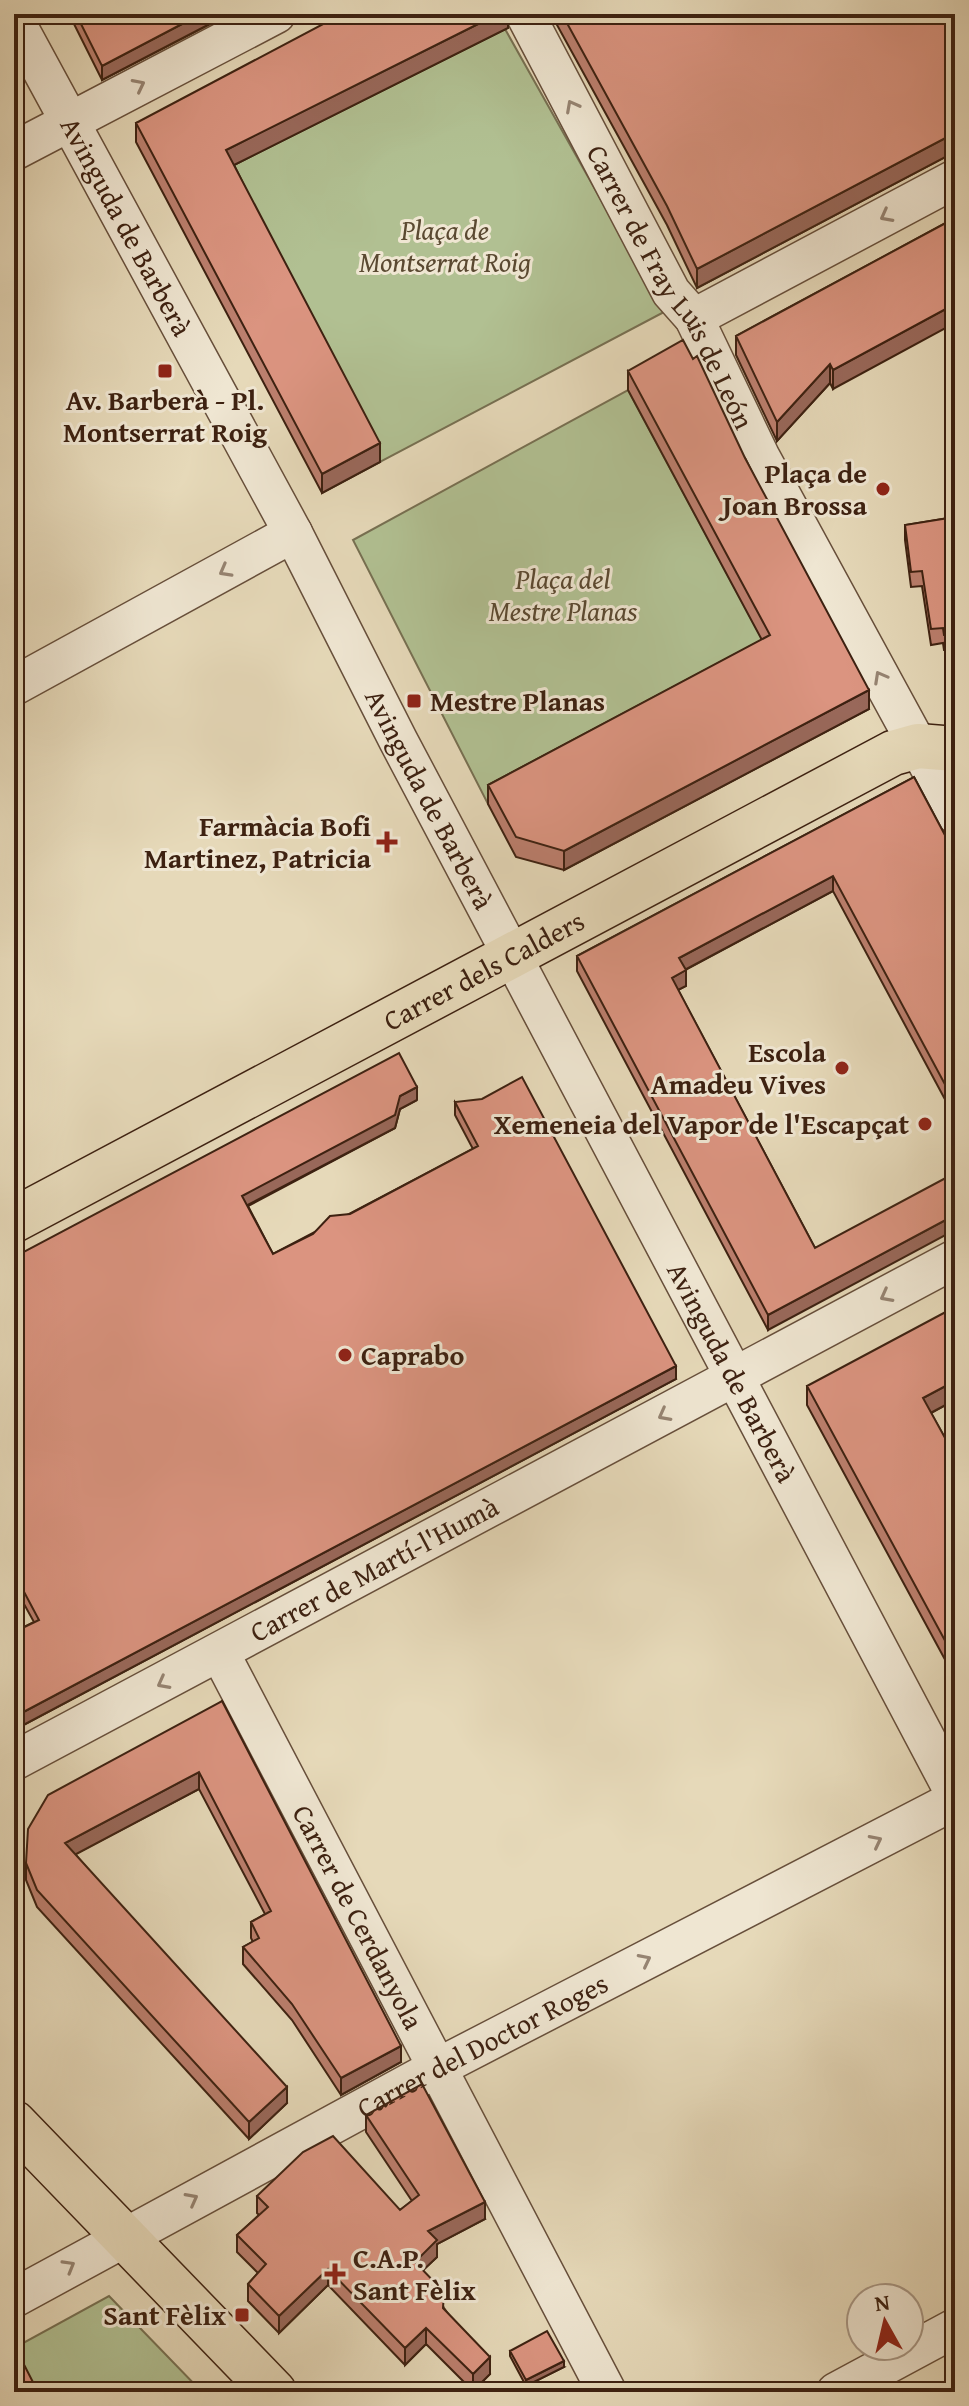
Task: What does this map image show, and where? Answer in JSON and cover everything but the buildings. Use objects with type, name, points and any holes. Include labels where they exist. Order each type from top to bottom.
[{"type":"main road","name":"Carrer dels Calders","points":[[14,1220],[893,753],[943,741]]},
{"type":"main road","points":[[14,2123],[274,2392]]},
{"type":"street","points":[[14,151],[276,14]]},
{"type":"street","name":"Carrer de Fray Luis de León","points":[[525,14],[671,292],[694,318],[760,456],[943,741],[955,814]]},
{"type":"street","name":"Avinguda de Barberà","points":[[14,19],[293,533],[955,1797]]},
{"type":"street","points":[[694,318],[955,179]]},
{"type":"street","points":[[14,686],[293,533]]},
{"type":"street","name":"Carrer de Martí-l'Humà","points":[[14,1761],[955,1259]]},
{"type":"street","name":"Carrer de Cerdanyola","points":[[220,1653],[435,2069],[607,2392]]},
{"type":"street","name":"Carrer del Doctor Roges","points":[[14,2298],[123,2235],[955,1797]]},
{"type":"street","points":[[836,2392],[955,2328]]},
{"type":"green space","name":"Plaça de Montserrat Roig","points":[[505,29],[664,312],[380,462],[226,169]]},
{"type":"green space","name":"Plaça del Mestre Planas","points":[[628,390],[770,654],[488,804],[353,540]]},
{"type":"green space","points":[[109,2296],[202,2392],[26,2392],[14,2348]]},
{"type":"place","name":"Av. Barberà - Pl. Montserrat Roig","points":[[165,371]]},
{"type":"place","name":"Plaça de Joan Brossa","points":[[883,489]]},
{"type":"place","name":"Mestre Planas","points":[[414,701]]},
{"type":"place","name":"Farmàcia Bofi Martinez, Patricia","points":[[387,842]]},
{"type":"place","name":"Escola Amadeu Vives","points":[[842,1068]]},
{"type":"place","name":"Xemeneia del Vapor de l'Escapçat","points":[[925,1124]]},
{"type":"place","name":"Caprabo","points":[[345,1355]]},
{"type":"place","name":"C.A.P. Sant Fèlix","points":[[335,2274]]},
{"type":"place","name":"Sant Fèlix","points":[[242,2315]]}]
